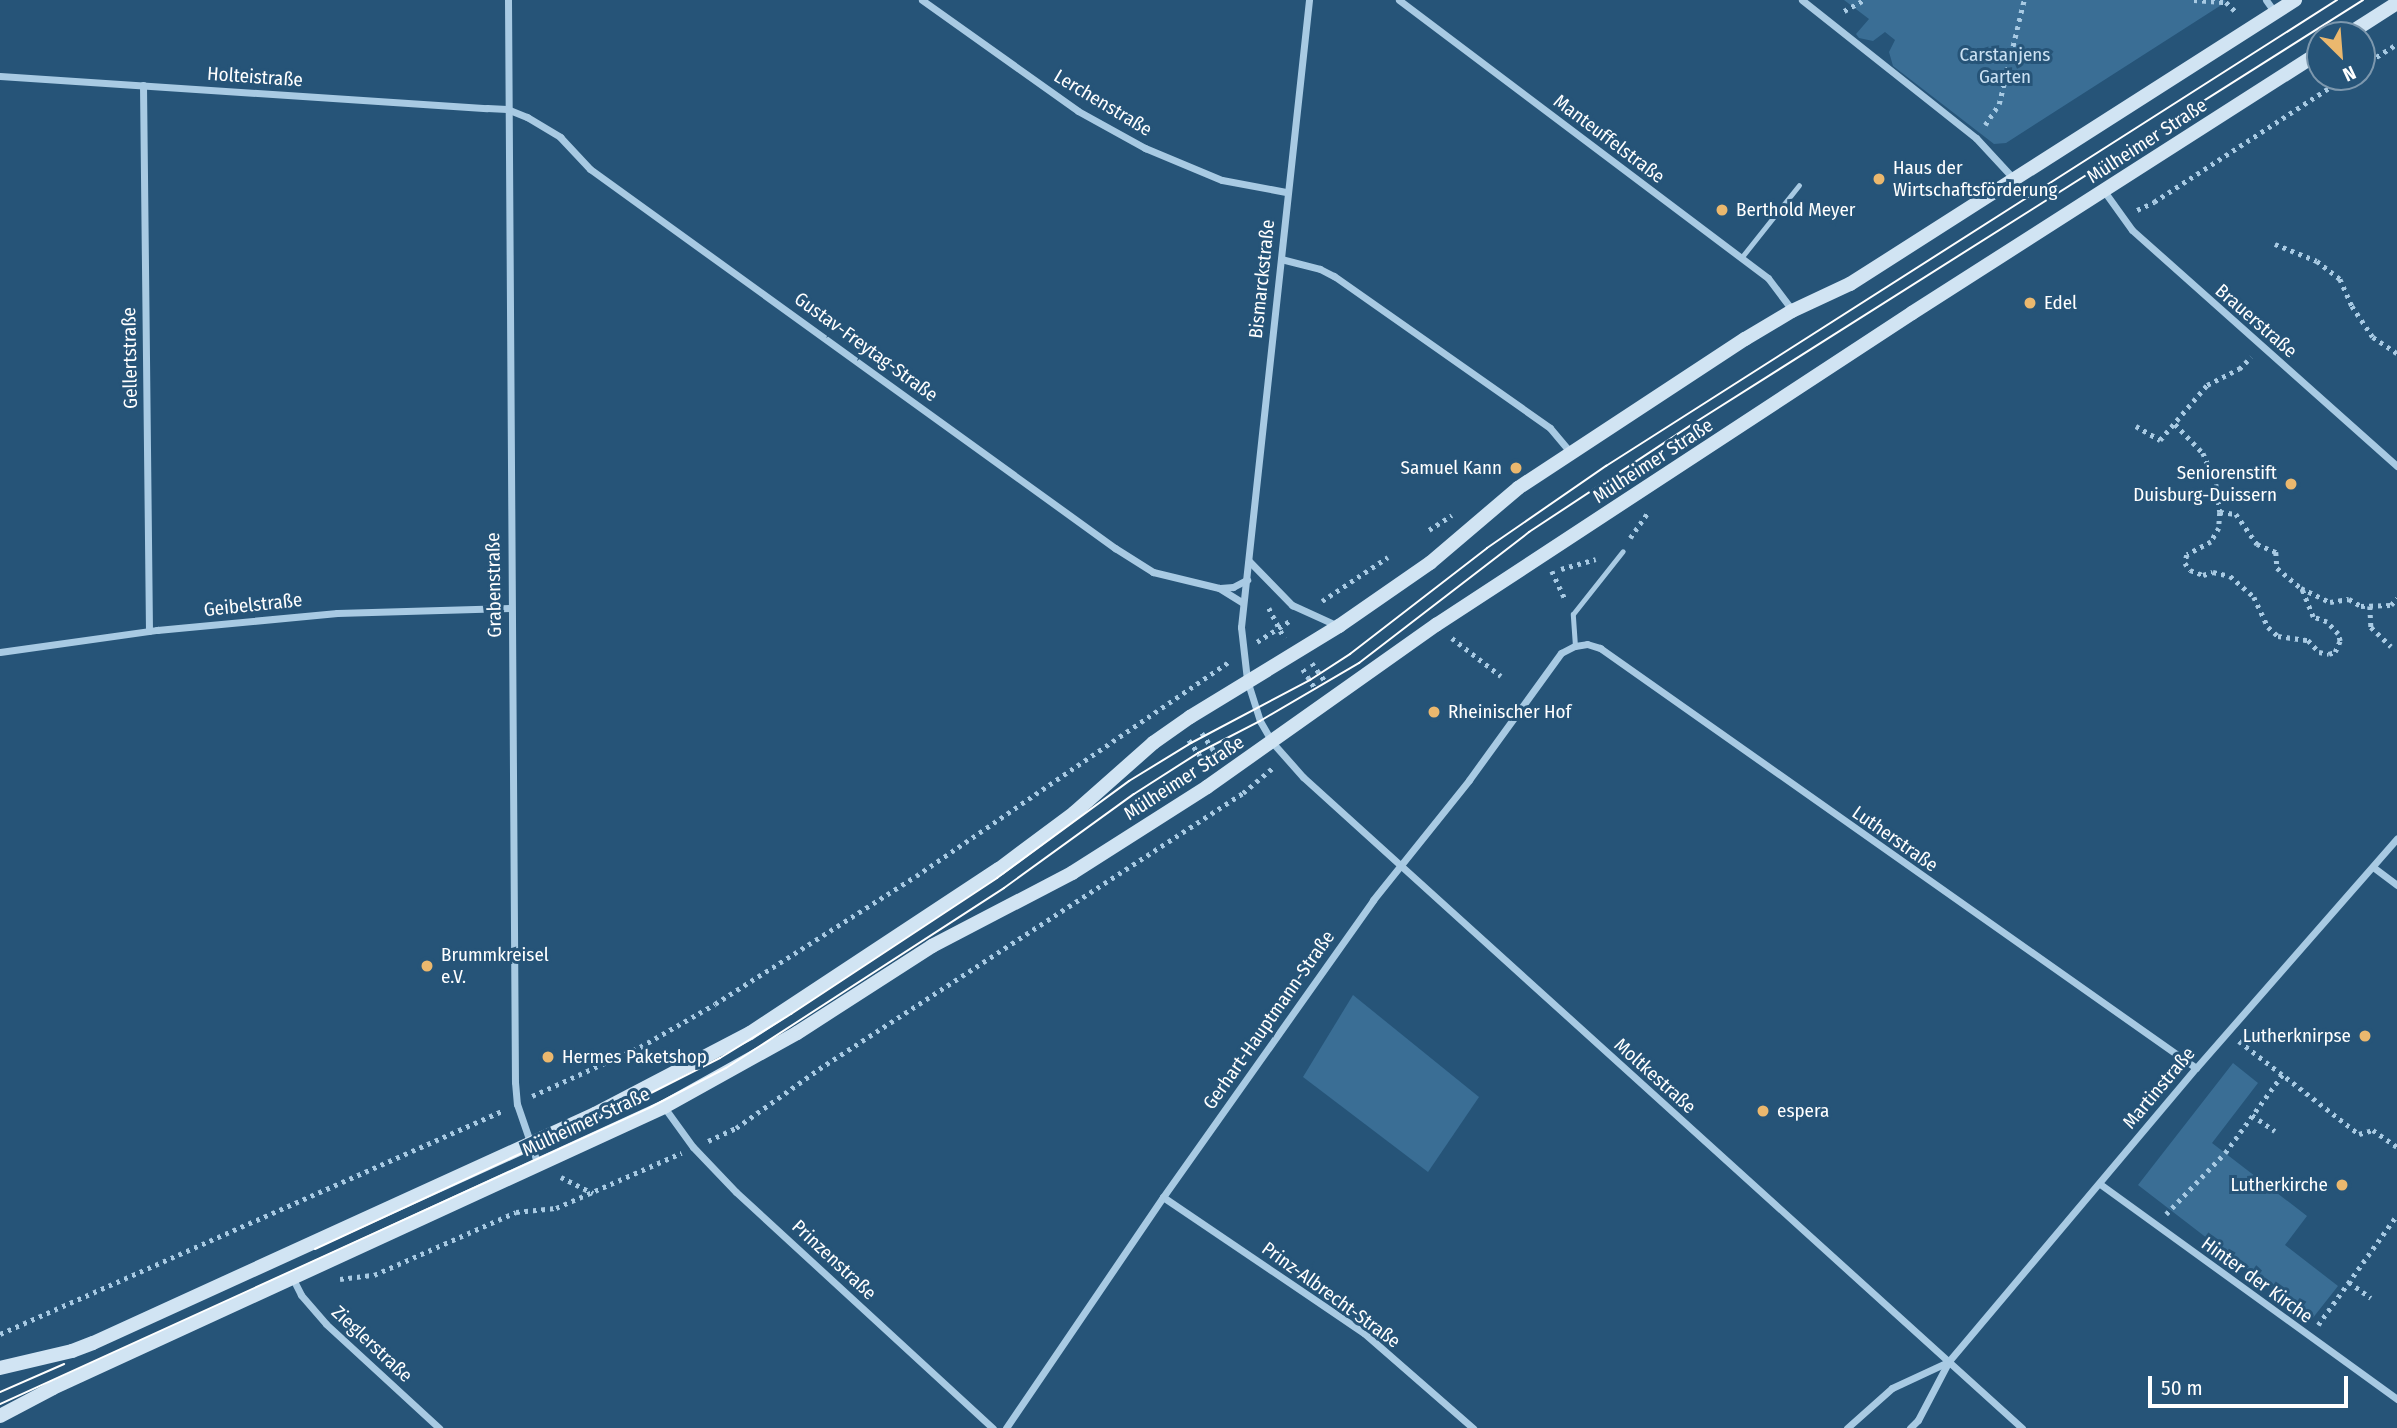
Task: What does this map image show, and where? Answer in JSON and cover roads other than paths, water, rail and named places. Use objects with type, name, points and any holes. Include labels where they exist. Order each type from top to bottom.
[{"type":"main road","name":"Mülheimer Straße","points":[[0,1367],[72,1351],[93,1343],[683,1071],[823,986],[1010,861],[1073,813],[1184,720],[1303,649],[1430,563],[1506,496],[1792,311],[1850,284],[2295,0]]},
{"type":"main road","points":[[2369,21],[2397,3]]},
{"type":"main road","name":"Mülheimer Straße","points":[[0,1416],[53,1388],[664,1107],[797,1033],[932,946],[1072,873],[1223,776],[1436,625],[1912,313],[2306,61]]},
{"type":"street","name":"Grabenstraße","points":[[508,0],[510,608],[517,1104],[538,1166]]},
{"type":"street","name":"Lerchenstraße","points":[[922,0],[1078,111],[1145,148],[1222,180],[1286,192]]},
{"type":"street","name":"Bismarckstraße","points":[[1272,742],[1260,721],[1247,680],[1243,652],[1243,603],[1309,0]]},
{"type":"street","name":"Manteuffelstraße","points":[[1399,0],[1768,278],[1792,311]]},
{"type":"street","points":[[1802,0],[1976,138],[2014,180]]},
{"type":"street","points":[[2266,0],[2275,13]]},
{"type":"street","name":"Holteistraße","points":[[0,76],[507,109]]},
{"type":"street","name":"Gellertstraße","points":[[143,85],[149,631]]},
{"type":"street","name":"Gustav-Freytag-Straße","points":[[507,109],[527,117],[560,137],[590,169],[1115,548],[1153,572],[1219,588],[1233,587],[1247,580]]},
{"type":"street","name":"Brauerstraße","points":[[2104,191],[2133,230],[2397,466]]},
{"type":"street","points":[[1281,259],[1320,269],[1334,276],[1550,428],[1571,453]]},
{"type":"street","points":[[1249,561],[1293,605],[1339,626]]},
{"type":"street","name":"Gustav-Freytag-Straße","points":[[1219,588],[1243,603]]},
{"type":"street","name":"Geibelstraße","points":[[0,652],[149,631],[337,612],[510,608]]},
{"type":"street","name":"Lutherstraße","points":[[1575,646],[1587,644],[1600,648],[2196,1068]]},
{"type":"street","name":"Gerhart-Hauptmann-Straße","points":[[1006,1428],[1163,1197],[1373,900],[1402,866],[1561,653],[1575,646]]},
{"type":"street","name":"Moltkestraße","points":[[1272,742],[1303,777],[2022,1428]]},
{"type":"street","name":"Martinstraße","points":[[1948,1361],[2196,1068],[2397,838]]},
{"type":"street","points":[[2373,867],[2397,885]]},
{"type":"street","name":"Prinzenstraße","points":[[664,1107],[693,1147],[736,1192],[993,1428]]},
{"type":"street","name":"Hinter der Kirche","points":[[2100,1184],[2397,1399]]},
{"type":"street","name":"Prinz-Albrecht-Straße","points":[[1163,1197],[1364,1333],[1474,1428]]},
{"type":"street","name":"Zieglerstraße","points":[[292,1277],[301,1295],[326,1324],[439,1428]]},
{"type":"street","points":[[1847,1428],[1892,1388],[1948,1361]]},
{"type":"street","points":[[1910,1428],[1918,1420],[1948,1361]]},
{"type":"lane","points":[[1741,258],[1799,185]]},
{"type":"lane","points":[[1575,646],[1573,614],[1623,551]]},
{"type":"tram line","points":[[315,1249],[645,1096],[720,1058],[997,878],[1129,781],[1191,743],[1310,680],[1350,654],[1487,548],[1606,466],[2337,0]]},
{"type":"tram line","points":[[0,1404],[651,1107],[726,1068],[1004,888],[1134,794],[1198,753],[1260,721],[1359,663],[1529,532],[1691,425],[2363,0]]},
{"type":"tram line","points":[[0,1392],[64,1364]]},
{"type":"place","name":"Haus der Wirtschaftsförderung","points":[[1879,179]]},
{"type":"place","name":"Berthold Meyer","points":[[1722,210]]},
{"type":"place","name":"Edel","points":[[2030,303]]},
{"type":"place","name":"Samuel Kann","points":[[1516,468]]},
{"type":"place","name":"Seniorenstift Duisburg-Duissern","points":[[2291,484]]},
{"type":"place","name":"Rheinischer Hof","points":[[1434,712]]},
{"type":"place","name":"Brummkreisel e.V.","points":[[427,966]]},
{"type":"place","name":"Lutherknirpse","points":[[2365,1036]]},
{"type":"place","name":"Hermes Paketshop","points":[[548,1057]]},
{"type":"place","name":"espera","points":[[1763,1111]]},
{"type":"place","name":"Lutherkirche","points":[[2342,1185]]},
{"type":"park label","name":"Carstanjens Garten","points":[[2005,66]]}]
